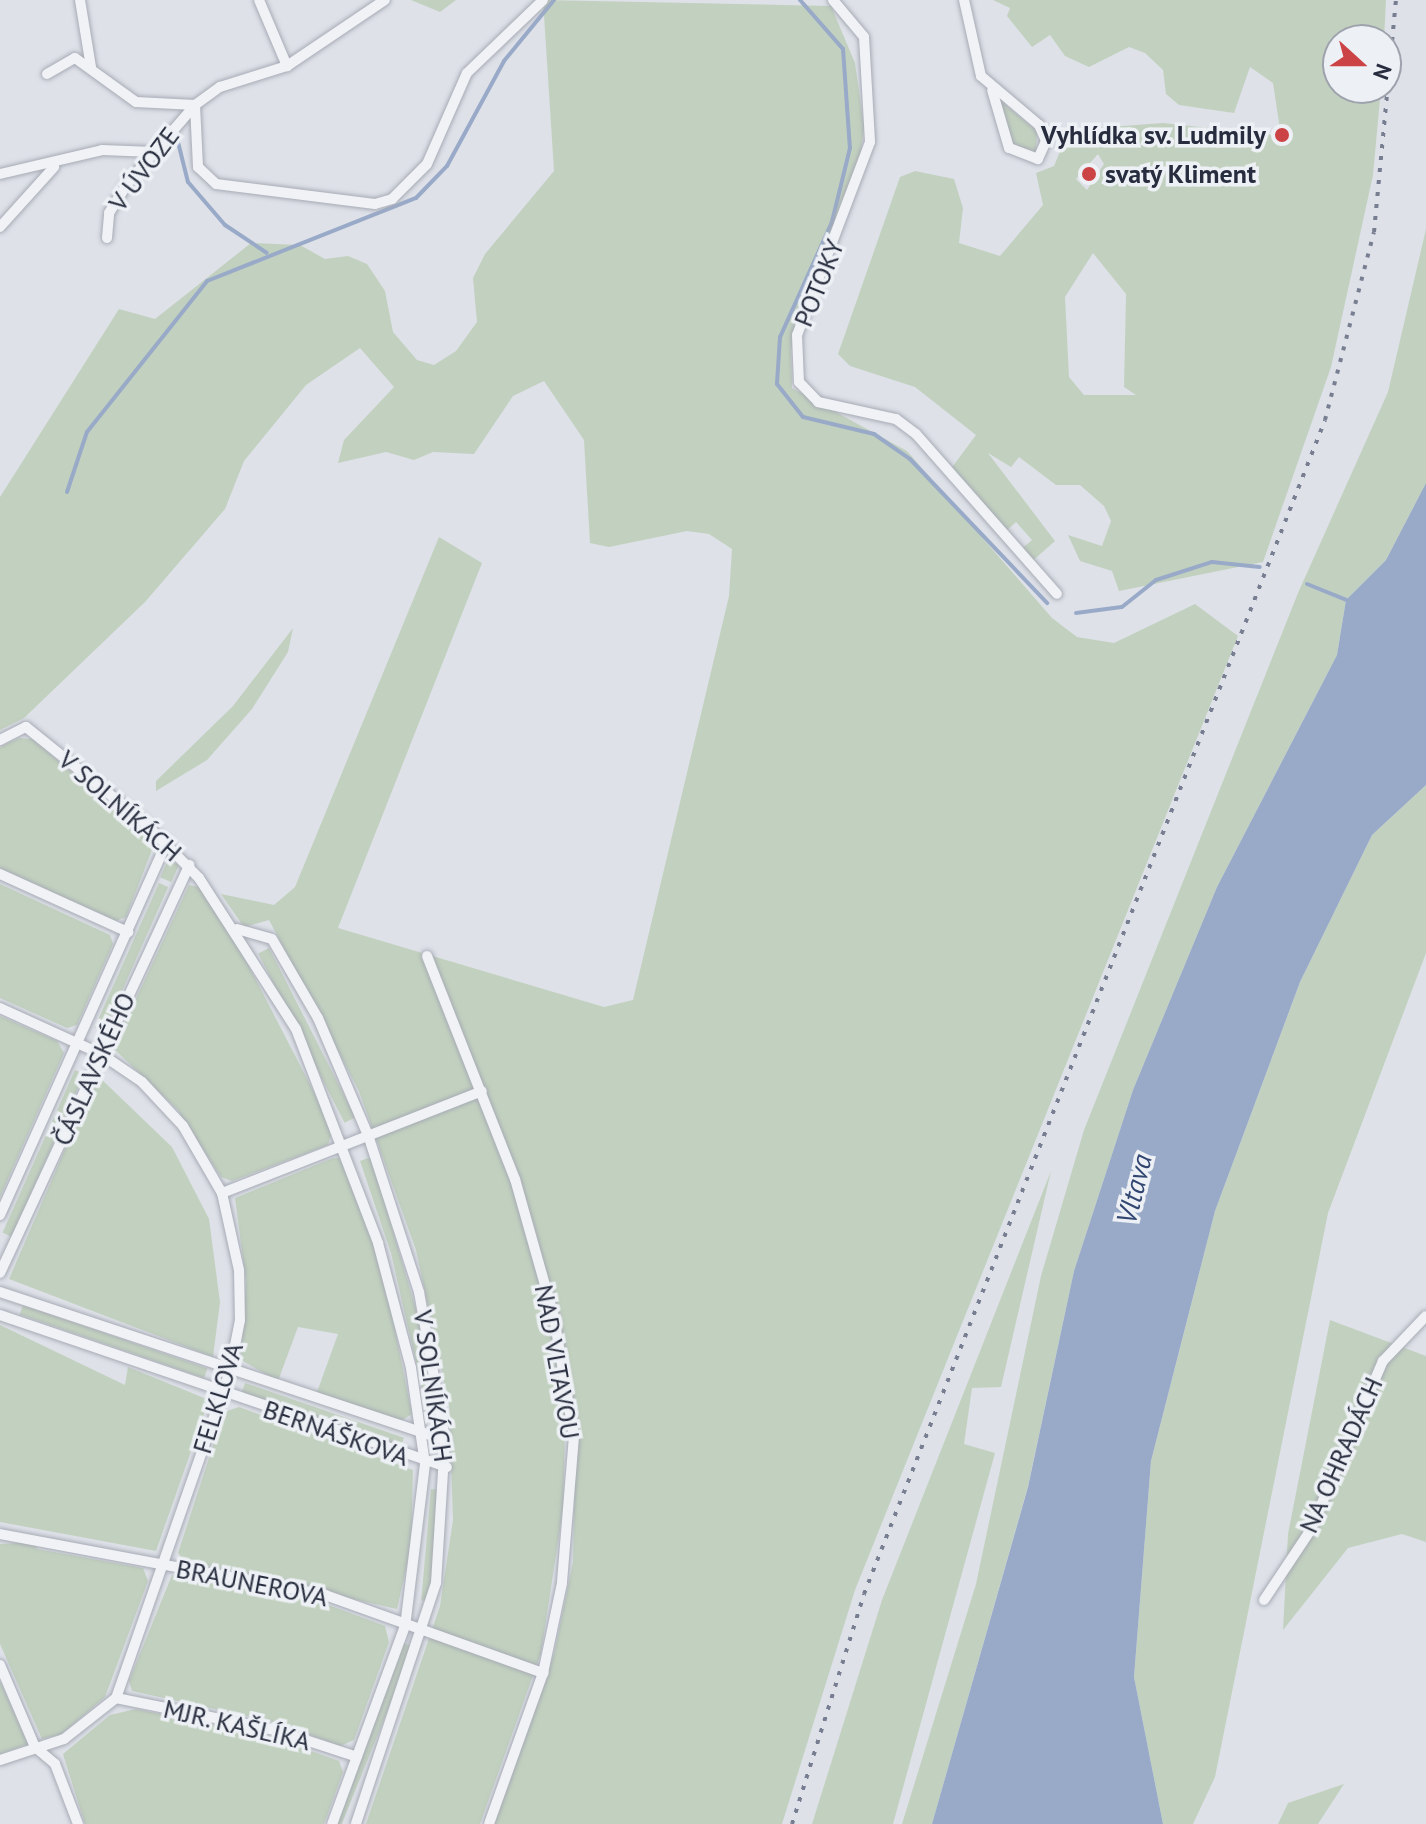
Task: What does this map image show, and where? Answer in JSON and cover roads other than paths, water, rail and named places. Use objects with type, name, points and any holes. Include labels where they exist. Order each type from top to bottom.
[{"type":"street","points":[[80,0],[91,67]]},
{"type":"street","points":[[259,0],[287,66]]},
{"type":"street","name":"V ÚVOZE","points":[[107,238],[109,213],[154,152],[195,105],[220,87],[287,66],[385,0]]},
{"type":"street","points":[[47,74],[75,58],[136,102],[195,105],[198,167],[216,184],[375,204],[409,187],[427,164],[467,73],[543,0]]},
{"type":"street","name":"POTOKY","points":[[833,0],[864,37],[870,142],[797,335],[799,382],[818,402],[896,419],[916,434],[1057,594]]},
{"type":"street","points":[[964,0],[981,76],[992,90],[1039,125],[1046,141],[1038,159],[1009,148],[992,90]]},
{"type":"street","points":[[0,174],[56,166],[102,150],[154,152]]},
{"type":"street","points":[[0,227],[56,166]]},
{"type":"street","name":"V SOLNÍKÁCH","points":[[0,740],[26,727],[167,842],[189,865],[237,929],[296,1029],[345,1146],[394,1299],[423,1438],[425,1464],[405,1626],[332,1824]]},
{"type":"street","name":"ČÁSLAVSKÉHO","points":[[0,1215],[167,842]]},
{"type":"street","name":"ČÁSLAVSKÉHO","points":[[0,1273],[189,865]]},
{"type":"street","points":[[0,874],[128,932]]},
{"type":"street","name":"V SOLNÍKÁCH","points":[[237,929],[272,939],[318,1018],[368,1135],[419,1292],[445,1440],[447,1467],[424,1632],[356,1824]]},
{"type":"street","name":"NAD VLTAVOU","points":[[427,956],[482,1091],[554,1317],[574,1436],[562,1583],[543,1673],[489,1824]]},
{"type":"street","name":"FELKLOVA","points":[[0,1008],[101,1054],[142,1082],[183,1126],[222,1193],[239,1270],[230,1371],[116,1698]]},
{"type":"street","points":[[222,1193],[482,1091]]},
{"type":"street","name":"BERNÁŠKOVA","points":[[0,1292],[423,1438],[445,1440]]},
{"type":"street","name":"BERNÁŠKOVA","points":[[0,1315],[425,1464],[447,1467]]},
{"type":"street","name":"NA OHRADÁCH","points":[[1264,1600],[1310,1531],[1383,1361],[1426,1316]]},
{"type":"street","name":"BRAUNEROVA","points":[[0,1534],[325,1595],[543,1673]]},
{"type":"street","points":[[0,1665],[35,1747],[55,1764],[78,1824]]},
{"type":"street","points":[[0,1760],[64,1739],[116,1698]]},
{"type":"street","name":"MJR. KAŠLÍKA","points":[[116,1698],[275,1730],[357,1757]]},
{"type":"water","name":"Vltava","points":[[1426,483],[1426,785],[1372,835],[1300,982],[1215,1211],[1151,1461],[1134,1677],[1163,1824],[932,1824],[1028,1487],[1074,1271],[1133,1090],[1217,887],[1337,655],[1346,600],[1386,560]]},
{"type":"waterway","points":[[67,492],[87,432],[207,281],[416,198],[447,166],[504,61],[554,0]]},
{"type":"waterway","points":[[800,0],[843,49],[850,148],[832,222],[780,337],[777,384],[803,417],[874,434],[910,459],[1047,603]]},
{"type":"waterway","points":[[177,138],[188,182],[225,225],[267,253]]},
{"type":"waterway","points":[[1076,613],[1122,607],[1156,580],[1212,562],[1260,567]]},
{"type":"waterway","points":[[1307,584],[1349,601]]},
{"type":"railway","points":[[792,1824],[864,1594],[1325,420],[1374,232],[1396,0]]},
{"type":"place","name":"Vyhlídka sv. Ludmily","points":[[1282,135]]},
{"type":"place","name":"svatý Kliment","points":[[1089,174]]}]
